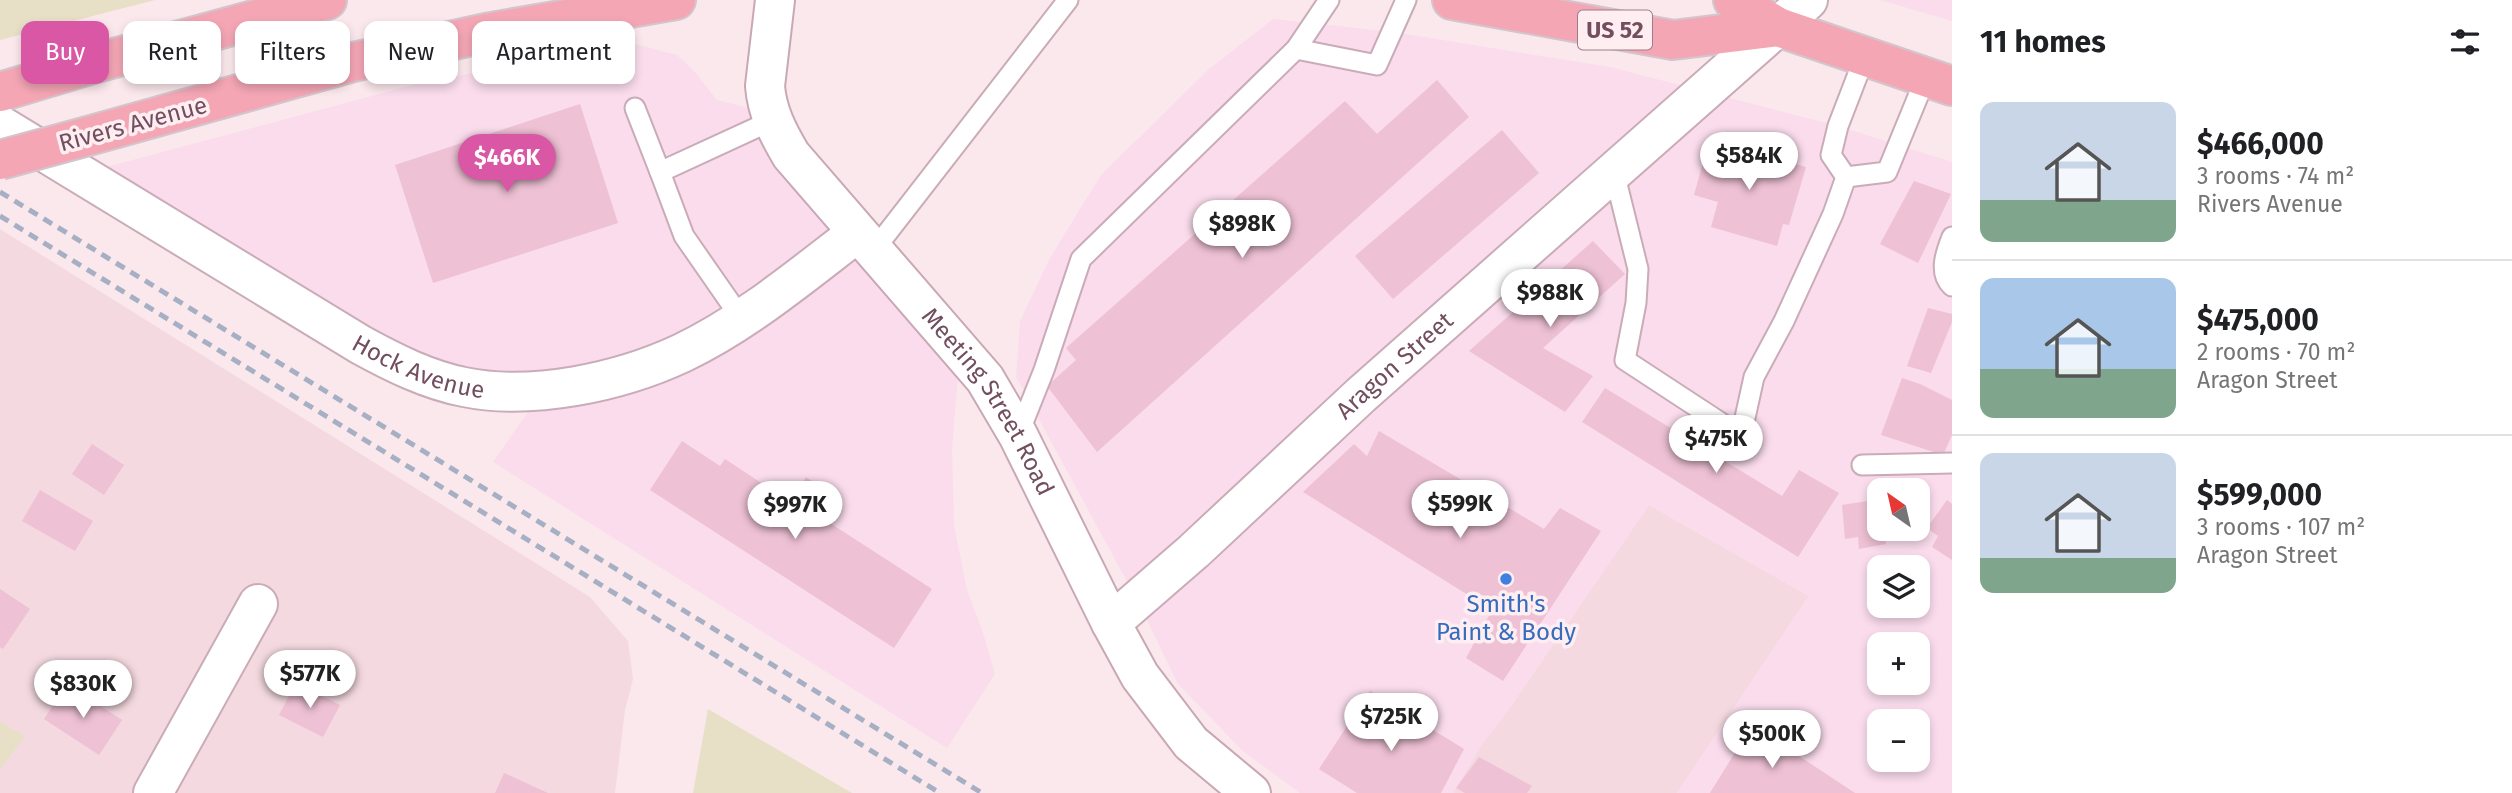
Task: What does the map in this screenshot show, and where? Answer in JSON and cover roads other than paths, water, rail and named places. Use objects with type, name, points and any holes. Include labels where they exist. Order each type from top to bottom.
[{"type":"main road","points":[[3,102],[96,63],[327,0]]},
{"type":"main road","name":"Rivers Avenue","points":[[0,160],[353,62],[486,33],[676,0]]},
{"type":"main road","name":"US 52","points":[[1452,0],[1673,40],[1778,27]]},
{"type":"main road","name":"US 52","points":[[1733,0],[1778,27],[1939,81]]},
{"type":"street","name":"Meeting Street Road","points":[[775,0],[765,86],[766,99],[773,120],[791,155],[985,379],[1018,435],[1140,676],[1191,743],[1251,793]]},
{"type":"street","name":"Aragon Street","points":[[1111,623],[1195,551],[1361,396],[1808,0]]},
{"type":"street","name":"Hock Avenue","points":[[3,102],[361,345],[402,367],[463,387],[501,392],[542,391],[582,384],[649,366],[682,352],[865,242]]},
{"type":"street","points":[[153,793],[258,604]]},
{"type":"lane","points":[[865,242],[1068,0]]},
{"type":"lane","points":[[1018,435],[1044,370],[1080,259],[1296,49],[1329,0]]},
{"type":"lane","points":[[1296,49],[1377,65],[1406,0]]},
{"type":"lane","points":[[1846,177],[1831,155],[1838,126],[1865,55]]},
{"type":"lane","points":[[1846,177],[1886,172],[1939,81]]},
{"type":"lane","points":[[635,108],[684,236],[740,318]]},
{"type":"lane","points":[[660,172],[773,120]]},
{"type":"lane","points":[[1614,172],[1638,269],[1636,303],[1625,360],[1741,436],[1754,377],[1784,321],[1833,214],[1846,177]]},
{"type":"lane","points":[[1952,237],[1944,266],[1948,282],[1952,286]]},
{"type":"lane","points":[[1863,465],[1952,463]]},
{"type":"railway","points":[[0,192],[982,793]]},
{"type":"railway","points":[[0,216],[940,793]]},
{"type":"place","name":"Smith's Paint & Body","points":[[1506,579]]}]
